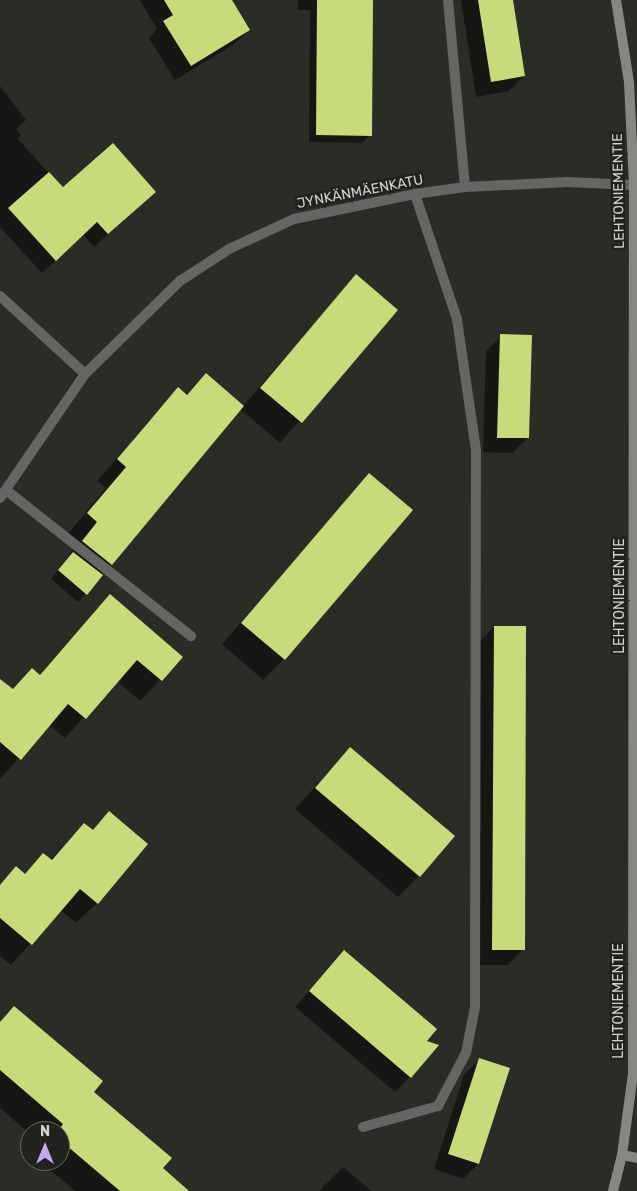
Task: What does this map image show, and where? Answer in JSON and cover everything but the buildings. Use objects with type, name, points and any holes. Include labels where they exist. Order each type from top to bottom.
[{"type":"main road","name":"LEHTONIEMENTIE","points":[[613,1191],[622,1155],[633,1074],[634,185],[629,82],[616,0]]},
{"type":"main road","points":[[622,1155],[637,1158]]},
{"type":"street","points":[[448,0],[465,187]]},
{"type":"street","name":"JYNKÄNMÄENKATU","points":[[3,494],[85,374],[180,281],[229,249],[294,219],[415,194],[465,187],[567,182],[634,185]]},
{"type":"street","points":[[363,1127],[438,1106],[466,1053],[475,1007],[476,450],[456,319],[415,194]]},
{"type":"street","points":[[0,296],[85,374]]},
{"type":"street","points":[[3,494],[191,636]]}]
